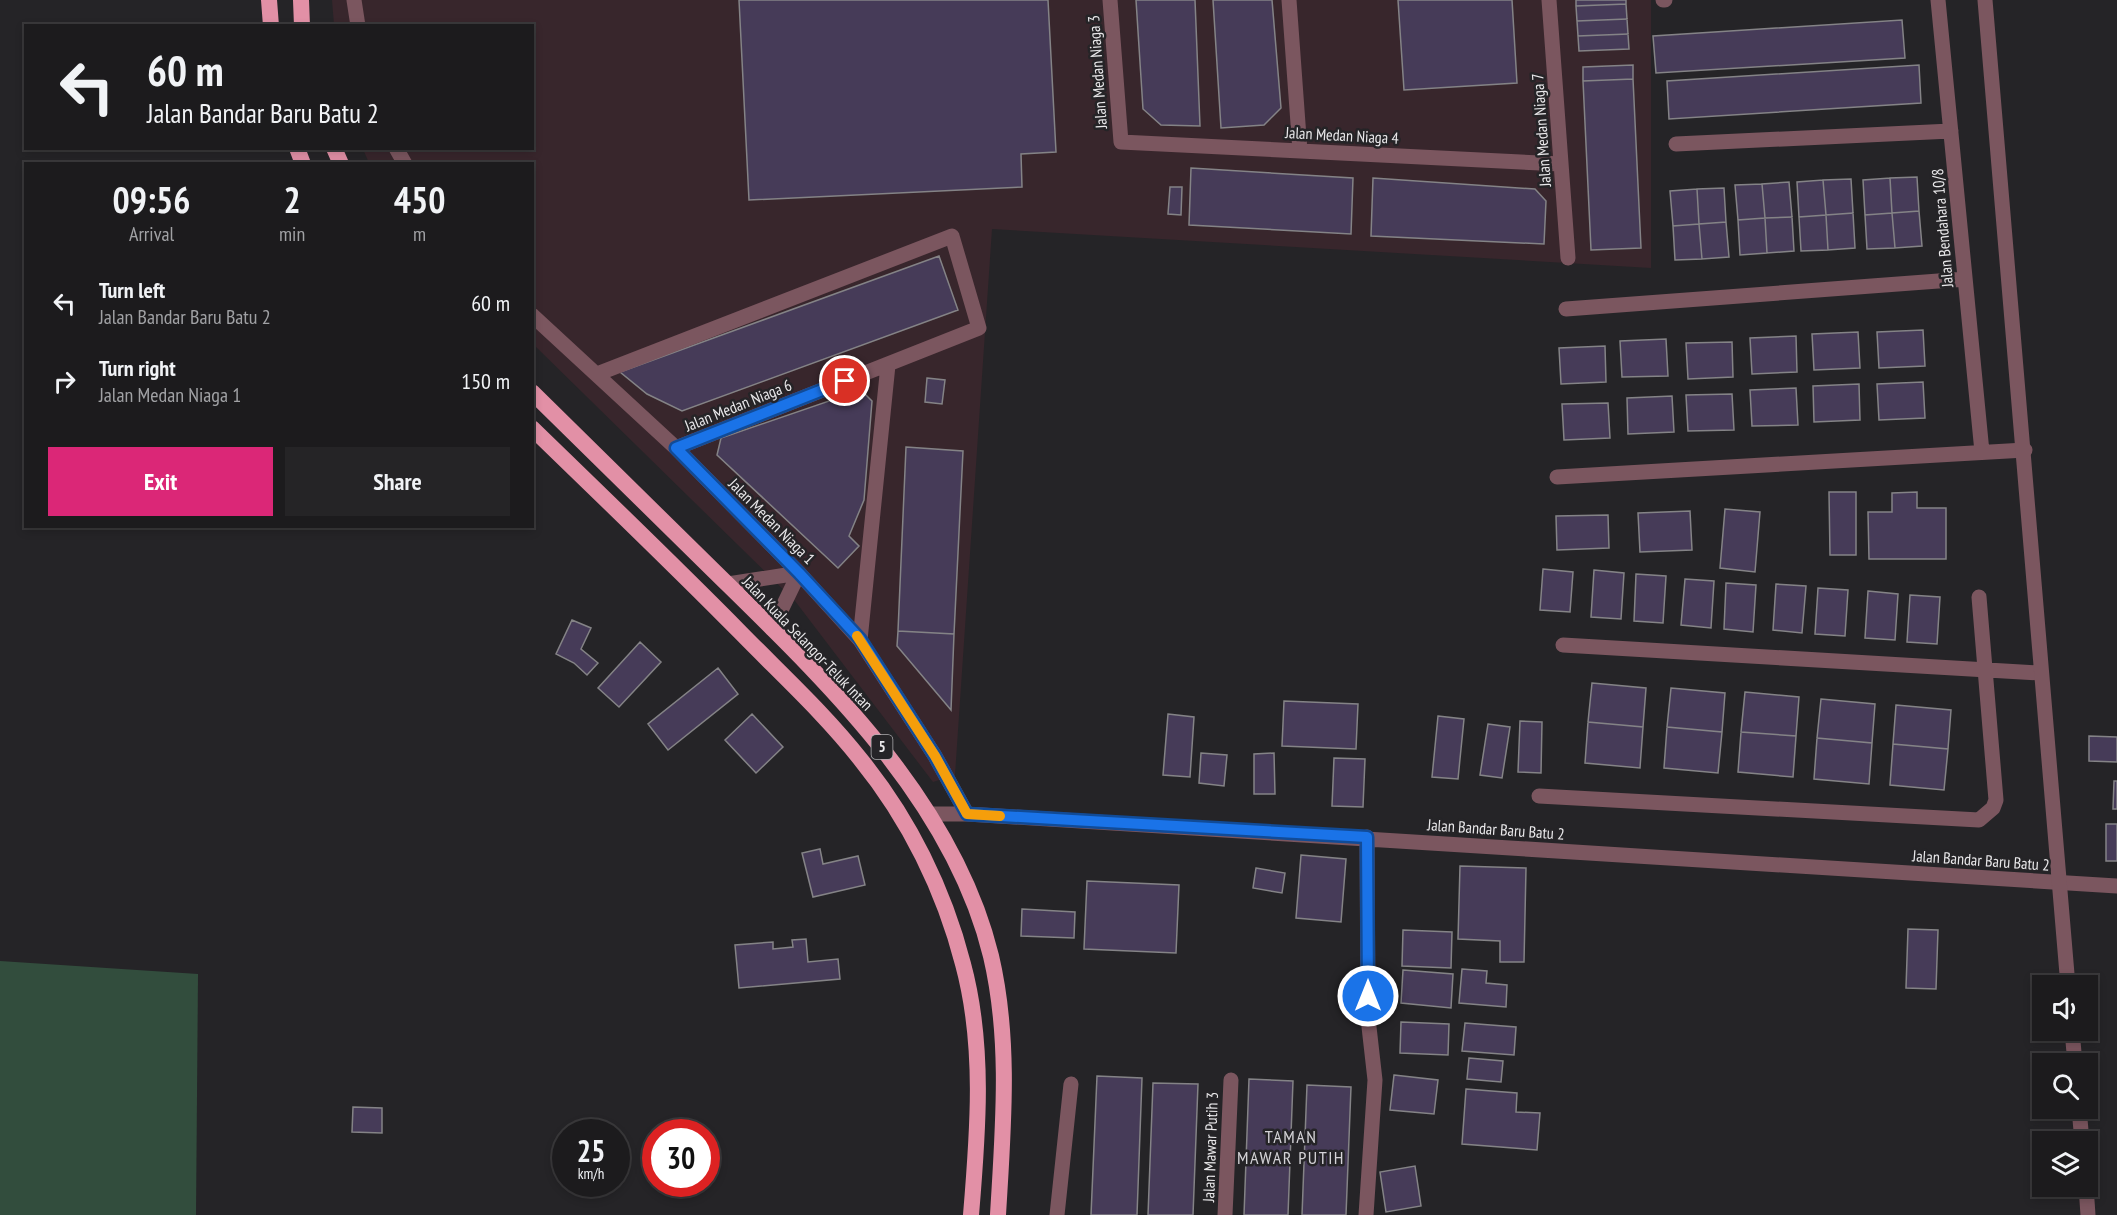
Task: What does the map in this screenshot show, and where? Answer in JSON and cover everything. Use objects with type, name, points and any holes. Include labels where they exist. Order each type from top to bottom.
[{"type":"highway","points":[[269,0],[271,24]]},
{"type":"highway","points":[[271,24],[279,0]]},
{"type":"highway","points":[[301,0],[302,24]]},
{"type":"highway","name":"Jalan Kuala Selangor-Teluk Intan","points":[[534,395],[772,629],[880,745],[930,814],[966,883],[991,956],[1005,1049],[998,1215]]},
{"type":"highway","name":"5","points":[[534,430],[800,692],[862,761],[910,831],[940,894],[964,964],[974,1028],[977,1049],[977,1146],[970,1215]]},
{"type":"street","points":[[354,0],[358,24]]},
{"type":"street","name":"Jalan Medan Niaga 3","points":[[1110,0],[1121,142]]},
{"type":"street","points":[[1289,0],[1300,151]]},
{"type":"street","name":"Jalan Medan Niaga 7","points":[[1549,0],[1568,258]]},
{"type":"street","name":"Jalan Bendahara 10/8","points":[[1938,0],[1982,452]]},
{"type":"street","points":[[1985,0],[2025,450],[2040,673],[2067,975]]},
{"type":"street","points":[[1676,144],[1952,131]]},
{"type":"street","name":"Jalan Medan Niaga 4","points":[[1121,142],[1561,164]]},
{"type":"street","name":"Jalan Medan Niaga 6","points":[[597,375],[952,236],[979,328],[676,448]]},
{"type":"street","points":[[1566,309],[1965,279]]},
{"type":"street","name":"Jalan Medan Niaga 1","points":[[534,317],[676,448],[799,573],[860,639],[935,756],[967,814]]},
{"type":"street","points":[[860,639],[888,364]]},
{"type":"street","points":[[1557,477],[2025,450]]},
{"type":"street","points":[[728,584],[799,573]]},
{"type":"street","points":[[772,629],[799,573]]},
{"type":"street","points":[[1539,796],[1979,820],[1993,808],[1995,800],[1979,597]]},
{"type":"street","points":[[1563,645],[2040,673]]},
{"type":"street","name":"Jalan Bandar Baru Batu 2","points":[[930,814],[967,814],[1367,837],[2117,886]]},
{"type":"street","points":[[1366,1215],[1375,1080],[1368,1018],[1367,837]]},
{"type":"street","name":"Jalan Mawar Putih 3","points":[[1225,1215],[1231,1080]]},
{"type":"street","points":[[1057,1215],[1071,1084]]},
{"type":"street","points":[[2087,1197],[2088,1215]]},
{"type":"shaded area","points":[[332,0],[1651,0],[1651,268],[992,229],[955,775],[933,782],[795,601],[534,345],[534,162],[369,162],[363,150],[534,150],[534,24],[334,24]]},
{"type":"green space","points":[[0,961],[198,974],[196,1215],[0,1215]]},
{"type":"building","points":[[739,0],[1048,0],[1056,152],[1021,154],[1022,187],[749,200]]},
{"type":"building","points":[[1136,0],[1195,0],[1200,126],[1161,125],[1143,109]]},
{"type":"building","points":[[1213,0],[1272,0],[1281,108],[1264,125],[1221,128]]},
{"type":"building","points":[[1398,0],[1512,0],[1517,83],[1404,90]]},
{"type":"building","points":[[1576,0],[1626,0],[1626,4],[1576,6]]},
{"type":"building","points":[[1626,4],[1627,19],[1577,21],[1576,6]]},
{"type":"building","points":[[1627,19],[1628,34],[1578,36],[1577,21]]},
{"type":"building","points":[[1902,20],[1905,58],[1656,73],[1653,36]]},
{"type":"building","points":[[1628,34],[1629,49],[1579,51],[1578,36]]},
{"type":"building","points":[[1633,65],[1633,79],[1583,81],[1583,67]]},
{"type":"building","points":[[1919,65],[1921,103],[1669,119],[1667,81]]},
{"type":"building","points":[[1633,79],[1641,248],[1591,250],[1583,81]]},
{"type":"building","points":[[1191,168],[1353,178],[1351,234],[1189,225]]},
{"type":"building","points":[[1917,177],[1919,211],[1892,213],[1890,178]]},
{"type":"building","points":[[1373,178],[1535,189],[1546,201],[1544,244],[1371,236]]},
{"type":"building","points":[[1890,178],[1892,213],[1865,215],[1863,180]]},
{"type":"building","points":[[1851,179],[1853,213],[1826,215],[1823,180]]},
{"type":"building","points":[[1823,180],[1826,215],[1799,217],[1797,182]]},
{"type":"building","points":[[1789,182],[1792,217],[1765,218],[1762,184]]},
{"type":"building","points":[[1762,184],[1765,218],[1738,220],[1735,185]]},
{"type":"building","points":[[1170,187],[1182,187],[1181,215],[1168,214]]},
{"type":"building","points":[[1724,188],[1726,222],[1699,224],[1697,189]]},
{"type":"building","points":[[1697,189],[1699,224],[1673,226],[1670,191]]},
{"type":"building","points":[[1919,211],[1922,246],[1895,248],[1892,213]]},
{"type":"building","points":[[1853,213],[1855,248],[1828,250],[1826,215]]},
{"type":"building","points":[[1892,213],[1895,248],[1867,249],[1865,215]]},
{"type":"building","points":[[1826,215],[1828,250],[1801,251],[1799,217]]},
{"type":"building","points":[[1792,217],[1794,251],[1767,253],[1765,218]]},
{"type":"building","points":[[1765,218],[1767,253],[1740,255],[1738,220]]},
{"type":"building","points":[[1726,222],[1729,257],[1702,259],[1699,224]]},
{"type":"building","points":[[1699,224],[1702,259],[1675,260],[1673,226]]},
{"type":"building","points":[[939,256],[958,310],[682,411],[647,394],[620,372]]},
{"type":"building","points":[[1923,330],[1925,366],[1879,368],[1877,332]]},
{"type":"building","points":[[1858,332],[1860,368],[1814,370],[1812,334]]},
{"type":"building","points":[[1796,336],[1797,372],[1752,374],[1750,338]]},
{"type":"building","points":[[1666,339],[1668,376],[1622,377],[1620,341]]},
{"type":"building","points":[[1732,342],[1733,377],[1688,379],[1686,343]]},
{"type":"building","points":[[1605,346],[1606,382],[1561,384],[1559,348]]},
{"type":"building","points":[[927,378],[945,380],[942,404],[925,402]]},
{"type":"building","points":[[1923,382],[1925,418],[1879,420],[1877,384]]},
{"type":"building","points":[[1859,384],[1860,420],[1814,422],[1813,386]]},
{"type":"building","points":[[1796,388],[1798,425],[1752,426],[1750,390]]},
{"type":"building","points":[[861,390],[872,401],[864,500],[849,536],[859,546],[838,568],[717,455],[721,438]]},
{"type":"building","points":[[1732,394],[1734,430],[1688,431],[1686,395]]},
{"type":"building","points":[[1672,396],[1674,432],[1628,434],[1627,398]]},
{"type":"building","points":[[1608,403],[1610,438],[1564,440],[1562,404]]},
{"type":"building","points":[[906,447],[963,451],[954,634],[898,631]]},
{"type":"building","points":[[1829,492],[1856,492],[1856,555],[1830,555]]},
{"type":"building","points":[[1917,492],[1917,508],[1946,508],[1946,559],[1869,559],[1868,512],[1892,512],[1892,493]]},
{"type":"building","points":[[1725,509],[1760,512],[1755,572],[1720,568]]},
{"type":"building","points":[[1690,511],[1692,550],[1640,552],[1638,513]]},
{"type":"building","points":[[1608,515],[1609,548],[1557,550],[1556,516]]},
{"type":"building","points":[[1543,569],[1573,572],[1570,612],[1540,610]]},
{"type":"building","points":[[1594,570],[1624,573],[1621,619],[1591,617]]},
{"type":"building","points":[[1636,574],[1666,576],[1663,623],[1634,621]]},
{"type":"building","points":[[1685,579],[1714,581],[1711,628],[1681,625]]},
{"type":"building","points":[[1726,583],[1756,585],[1753,632],[1724,629]]},
{"type":"building","points":[[1776,584],[1806,586],[1802,633],[1773,630]]},
{"type":"building","points":[[1818,588],[1848,590],[1845,636],[1815,634]]},
{"type":"building","points":[[1868,591],[1898,594],[1895,640],[1865,638]]},
{"type":"building","points":[[1910,595],[1940,597],[1937,644],[1907,642]]},
{"type":"building","points":[[572,620],[591,628],[581,649],[598,663],[587,675],[574,663],[556,654]]},
{"type":"building","points":[[898,631],[954,634],[951,710],[897,646]]},
{"type":"building","points":[[640,642],[661,662],[619,707],[598,688]]},
{"type":"building","points":[[718,668],[738,694],[668,750],[648,724]]},
{"type":"building","points":[[1592,683],[1646,688],[1643,727],[1588,722]]},
{"type":"building","points":[[1671,688],[1725,693],[1722,732],[1667,727]]},
{"type":"building","points":[[1745,692],[1799,697],[1796,736],[1741,732]]},
{"type":"building","points":[[1821,699],[1875,704],[1872,743],[1817,738]]},
{"type":"building","points":[[1284,701],[1358,704],[1356,749],[1282,746]]},
{"type":"building","points":[[1896,705],[1951,710],[1948,749],[1893,744]]},
{"type":"building","points":[[752,714],[783,747],[756,773],[725,740]]},
{"type":"building","points":[[1168,714],[1194,717],[1190,777],[1163,775]]},
{"type":"building","points":[[1438,716],[1464,719],[1458,779],[1432,777]]},
{"type":"building","points":[[1520,721],[1542,722],[1541,773],[1518,772]]},
{"type":"building","points":[[1588,722],[1643,727],[1640,768],[1585,763]]},
{"type":"building","points":[[1488,724],[1510,727],[1502,778],[1480,775]]},
{"type":"building","points":[[1667,727],[1722,732],[1718,773],[1664,768]]},
{"type":"building","points":[[1741,732],[1796,736],[1793,777],[1738,772]]},
{"type":"building","points":[[2089,736],[2117,737],[2117,762],[2089,761]]},
{"type":"building","points":[[1817,738],[1872,743],[1869,784],[1814,779]]},
{"type":"building","points":[[1893,744],[1948,749],[1944,790],[1890,785]]},
{"type":"building","points":[[1201,753],[1227,755],[1224,786],[1199,783]]},
{"type":"building","points":[[1274,753],[1275,794],[1254,794],[1254,754]]},
{"type":"building","points":[[1334,758],[1365,759],[1363,807],[1332,806]]},
{"type":"building","points":[[2114,781],[2117,781],[2117,809],[2113,809]]},
{"type":"building","points":[[2106,824],[2117,824],[2117,861],[2106,861]]},
{"type":"building","points":[[820,849],[823,864],[858,856],[865,885],[813,897],[802,853]]},
{"type":"building","points":[[1301,855],[1346,859],[1341,922],[1296,918]]},
{"type":"building","points":[[1460,866],[1526,868],[1524,962],[1500,962],[1500,941],[1458,939]]},
{"type":"building","points":[[1256,868],[1285,873],[1282,893],[1253,888]]},
{"type":"building","points":[[1087,881],[1179,885],[1176,953],[1084,949]]},
{"type":"building","points":[[1022,909],[1075,912],[1074,938],[1021,936]]},
{"type":"building","points":[[1908,929],[1938,930],[1936,989],[1906,988]]},
{"type":"building","points":[[1403,930],[1452,932],[1451,968],[1402,966]]},
{"type":"building","points":[[806,939],[808,962],[838,959],[840,979],[739,988],[735,945],[773,942],[773,949],[793,947],[792,940]]},
{"type":"building","points":[[1462,969],[1487,971],[1486,983],[1507,985],[1506,1007],[1459,1003]]},
{"type":"building","points":[[1403,970],[1453,974],[1451,1008],[1401,1003]]},
{"type":"building","points":[[1401,1022],[1449,1024],[1448,1055],[1400,1053]]},
{"type":"building","points":[[1465,1023],[1516,1027],[1514,1055],[1462,1051]]},
{"type":"building","points":[[1469,1058],[1503,1061],[1501,1082],[1467,1079]]},
{"type":"building","points":[[1394,1075],[1438,1080],[1434,1114],[1390,1110]]},
{"type":"building","points":[[1097,1076],[1142,1078],[1137,1215],[1091,1215]]},
{"type":"building","points":[[1249,1079],[1293,1081],[1288,1215],[1244,1215]]},
{"type":"building","points":[[1153,1083],[1198,1084],[1193,1215],[1148,1215]]},
{"type":"building","points":[[1307,1085],[1351,1087],[1346,1215],[1302,1215]]},
{"type":"building","points":[[1466,1089],[1517,1093],[1516,1112],[1540,1113],[1537,1150],[1462,1144]]},
{"type":"building","points":[[353,1107],[382,1108],[382,1133],[352,1132]]},
{"type":"building","points":[[1415,1166],[1421,1206],[1386,1212],[1380,1172]]},
{"type":"slow traffic","points":[[857,636],[935,756],[967,814],[1000,816]]},
{"type":"district","name":"TAMAN MAWAR PUTIH","points":[[1291,1147]]},
{"type":"route","points":[[845,381],[676,448],[799,573],[860,639],[935,756],[967,814],[1367,837],[1368,996]]}]
